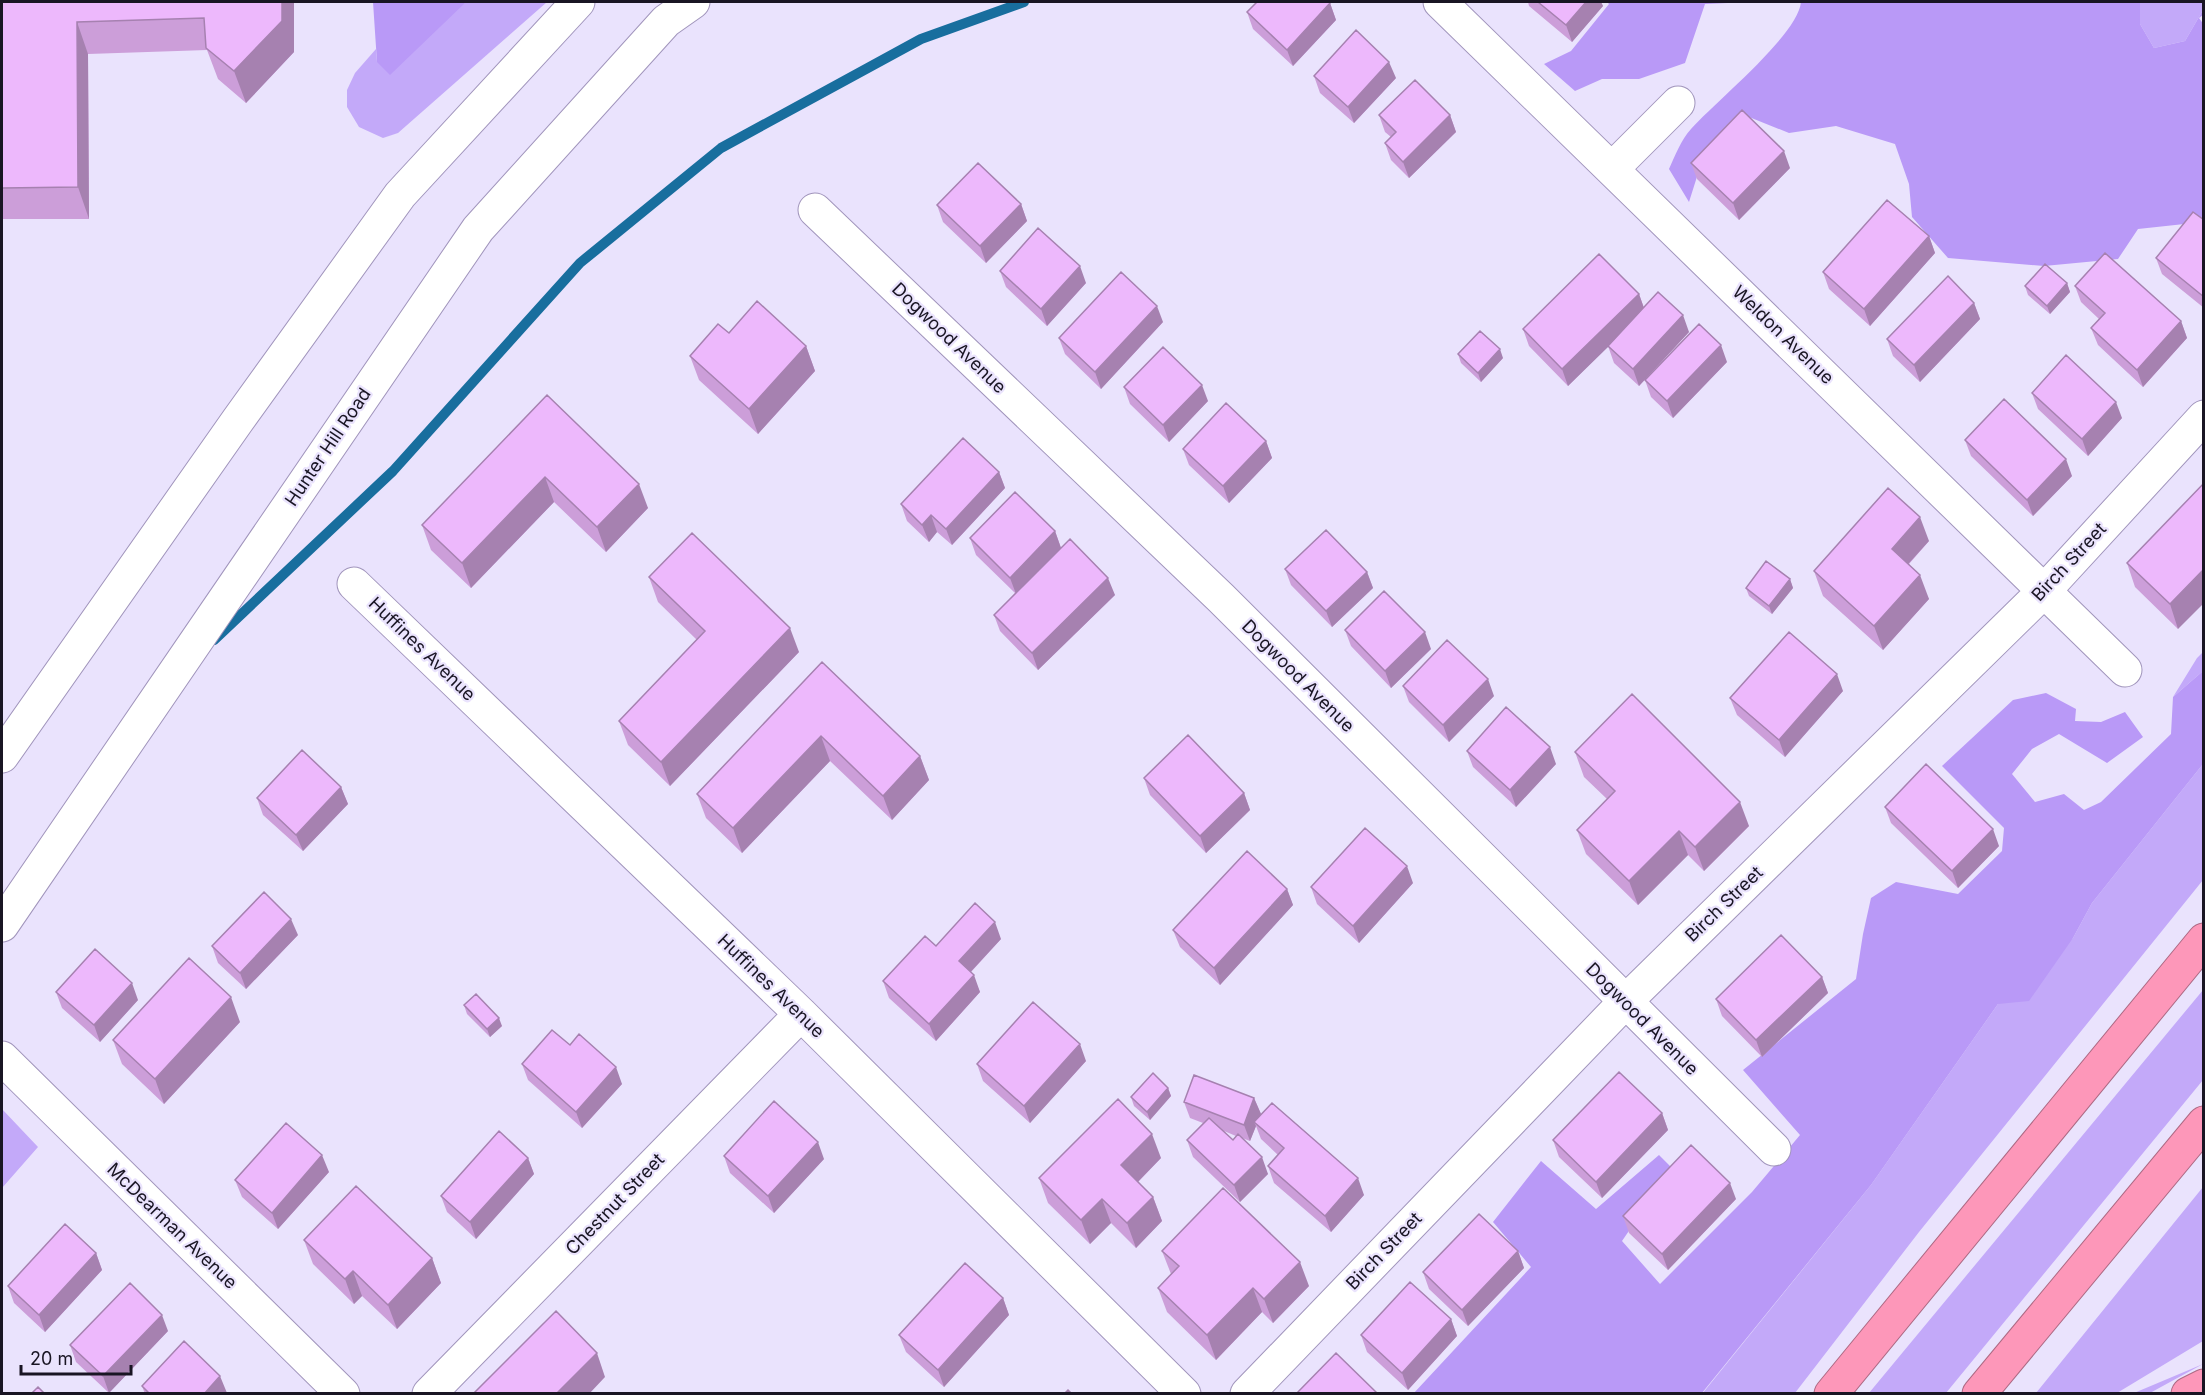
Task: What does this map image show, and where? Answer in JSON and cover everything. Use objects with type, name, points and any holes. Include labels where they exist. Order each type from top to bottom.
[{"type":"highway","points":[[1831,1394],[2204,940]]},
{"type":"highway","points":[[1979,1394],[2204,1123]]},
{"type":"highway","points":[[2188,1394],[2204,1386]]},
{"type":"street","points":[[2,756],[238,420],[400,195],[579,2]]},
{"type":"street","name":"Hunter Hill Road","points":[[2,925],[478,229],[666,21],[693,2]]},
{"type":"street","name":"Weldon Avenue","points":[[1440,2],[2125,670]]},
{"type":"street","points":[[1612,169],[1678,103]]},
{"type":"street","name":"Dogwood Avenue","points":[[815,210],[1221,598],[1774,1149]]},
{"type":"street","name":"Birch Street","points":[[1247,1394],[1625,1002],[2044,591],[2204,417]]},
{"type":"street","name":"Huffines Avenue","points":[[354,584],[801,1014],[1184,1394]]},
{"type":"street","name":"Chestnut Street","points":[[429,1394],[801,1014]]},
{"type":"street","name":"McDearman Avenue","points":[[2,1059],[343,1394]]},
{"type":"shaded area","points":[[373,2],[466,2],[390,75],[377,62]]},
{"type":"shaded area","points":[[466,2],[547,2],[398,133],[383,138],[359,127],[347,107],[347,90],[355,73],[376,49],[377,62]]},
{"type":"shaded area","points":[[1607,2],[1751,2],[1705,4],[1685,63],[1639,79],[1602,79],[1575,91],[1544,64],[1571,51],[1609,4]]},
{"type":"shaded area","points":[[1801,2],[2140,2],[2140,24],[2154,48],[2185,41],[2203,10],[2203,15],[2199,18],[2204,25],[2203,222],[2138,229],[2118,259],[2044,266],[1948,258],[1912,217],[1909,184],[1895,144],[1836,126],[1789,133],[1749,117],[1701,164],[1689,202],[1669,169],[1681,143],[1687,133],[1786,32]]},
{"type":"shaded area","points":[[2140,2],[2203,2],[2203,10],[2185,41],[2154,48],[2140,24]]},
{"type":"shaded area","points":[[2203,652],[2203,671],[2173,697],[2197,658]]},
{"type":"shaded area","points":[[2203,671],[2203,764],[2092,903],[2073,938],[2029,1001],[1998,1004],[1871,1185],[1702,1393],[1413,1394],[1531,1267],[1493,1222],[1541,1161],[1596,1209],[1659,1155],[1672,1168],[1622,1241],[1660,1284],[1752,1192],[1800,1135],[1743,1070],[1856,979],[1871,898],[1896,882],[1958,894],[2002,851],[2004,828],[1942,766],[2013,700],[2046,693],[2076,709],[2075,721],[2101,722],[2125,712],[2143,737],[2107,763],[2059,734],[2032,749],[2012,774],[2035,802],[2064,794],[2084,810],[2101,802],[2171,734],[2173,697]]},
{"type":"shaded area","points":[[2203,764],[2203,880],[1919,1232],[1795,1393],[1702,1394],[1871,1185],[1998,1004],[2073,938],[2092,903]]},
{"type":"shaded area","points":[[2203,990],[2203,1080],[1946,1393],[1869,1393]]},
{"type":"shaded area","points":[[2,1109],[38,1147],[2,1188]]},
{"type":"shaded area","points":[[2203,1187],[2203,1341],[2117,1393],[2036,1393]]},
{"type":"shaded area","points":[[2203,1364],[2150,1393],[2134,1393]]},
{"type":"building","points":[[2,2],[282,2],[282,21],[234,71],[206,48],[204,18],[77,22],[78,187],[2,188]]},
{"type":"building","points":[[1257,2],[1330,3],[1287,50],[1247,12]]},
{"type":"building","points":[[1538,2],[1586,2],[1566,25]]},
{"type":"building","points":[[1356,30],[1389,62],[1348,107],[1314,76]]},
{"type":"building","points":[[1415,80],[1450,115],[1403,162],[1385,143],[1396,132],[1379,115]]},
{"type":"building","points":[[1742,110],[1784,151],[1733,203],[1691,163]]},
{"type":"building","points":[[978,163],[1021,204],[980,246],[937,205]]},
{"type":"building","points":[[1887,200],[1929,236],[1864,309],[1823,272]]},
{"type":"building","points":[[2193,212],[2204,220],[2204,297],[2156,258]]},
{"type":"building","points":[[1038,228],[1080,266],[1041,309],[1000,271]]},
{"type":"building","points":[[2105,253],[2181,321],[2137,370],[2091,328],[2105,313],[2075,286]]},
{"type":"building","points":[[1599,254],[1639,294],[1562,369],[1523,329]]},
{"type":"building","points":[[2045,264],[2067,283],[2047,306],[2025,286]]},
{"type":"building","points":[[1121,272],[1157,306],[1095,372],[1059,338]]},
{"type":"building","points":[[1948,276],[1974,303],[1914,365],[1887,339]]},
{"type":"building","points":[[1658,292],[1683,315],[1633,369],[1608,346]]},
{"type":"building","points":[[757,301],[806,346],[749,409],[690,356],[718,324],[729,333]]},
{"type":"building","points":[[1699,324],[1721,345],[1667,401],[1645,380]]},
{"type":"building","points":[[1480,331],[1500,349],[1478,373],[1458,354]]},
{"type":"building","points":[[1163,347],[1202,385],[1163,425],[1124,387]]},
{"type":"building","points":[[2066,355],[2116,402],[2082,439],[2032,393]]},
{"type":"building","points":[[547,395],[639,484],[597,527],[545,477],[462,563],[422,525]]},
{"type":"building","points":[[2004,399],[2066,459],[2027,500],[1965,440]]},
{"type":"building","points":[[1226,403],[1266,441],[1223,486],[1183,449]]},
{"type":"building","points":[[963,438],[999,472],[946,529],[931,515],[922,525],[901,504]]},
{"type":"building","points":[[2204,483],[2204,569],[2170,604],[2127,563]]},
{"type":"building","points":[[1888,488],[1920,517],[1892,549],[1920,575],[1874,626],[1814,571]]},
{"type":"building","points":[[1015,492],[1055,531],[1010,578],[970,538]]},
{"type":"building","points":[[1326,530],[1367,572],[1326,611],[1285,569]]},
{"type":"building","points":[[692,533],[790,628],[661,762],[619,721],[705,631],[649,577]]},
{"type":"building","points":[[1070,539],[1108,578],[1032,653],[994,615]]},
{"type":"building","points":[[1766,561],[1790,579],[1769,606],[1746,588]]},
{"type":"building","points":[[1384,591],[1425,632],[1385,671],[1345,630]]},
{"type":"building","points":[[1789,632],[1837,674],[1779,740],[1730,698]]},
{"type":"building","points":[[1447,640],[1488,679],[1443,725],[1403,686]]},
{"type":"building","points":[[822,662],[920,756],[883,796],[821,736],[733,828],[697,794]]},
{"type":"building","points":[[1632,694],[1740,802],[1695,847],[1679,831],[1629,881],[1577,830],[1615,791],[1575,752]]},
{"type":"building","points":[[1506,707],[1550,747],[1510,790],[1467,751]]},
{"type":"building","points":[[1188,735],[1244,793],[1200,836],[1144,778]]},
{"type":"building","points":[[302,750],[341,787],[296,835],[257,798]]},
{"type":"building","points":[[1926,764],[1993,829],[1952,871],[1885,807]]},
{"type":"building","points":[[1365,828],[1407,866],[1353,926],[1311,887]]},
{"type":"building","points":[[1247,851],[1287,889],[1214,968],[1173,930]]},
{"type":"building","points":[[264,892],[291,919],[240,973],[212,946]]},
{"type":"building","points":[[975,903],[995,922],[959,961],[974,975],[929,1024],[883,981],[925,936],[936,946]]},
{"type":"building","points":[[1781,935],[1822,977],[1756,1040],[1716,999]]},
{"type":"building","points":[[95,949],[132,983],[94,1025],[56,992]]},
{"type":"building","points":[[189,958],[231,997],[155,1079],[113,1040]]},
{"type":"building","points":[[476,994],[499,1018],[487,1029],[464,1005]]},
{"type":"building","points":[[1033,1002],[1080,1044],[1024,1106],[977,1064]]},
{"type":"building","points":[[552,1030],[570,1045],[579,1034],[616,1067],[576,1112],[522,1064]]},
{"type":"building","points":[[1619,1072],[1662,1113],[1596,1182],[1553,1140]]},
{"type":"building","points":[[1153,1073],[1168,1088],[1147,1112],[1131,1097]]},
{"type":"building","points":[[1194,1075],[1254,1098],[1244,1125],[1184,1102]]},
{"type":"building","points":[[1118,1099],[1152,1134],[1121,1165],[1153,1197],[1127,1223],[1102,1199],[1081,1220],[1039,1178]]},
{"type":"building","points":[[774,1101],[818,1142],[768,1196],[724,1156]]},
{"type":"building","points":[[1272,1103],[1358,1178],[1325,1216],[1268,1166],[1284,1148],[1254,1122]]},
{"type":"building","points":[[1209,1118],[1233,1140],[1238,1134],[1262,1157],[1234,1185],[1187,1140]]},
{"type":"building","points":[[286,1123],[322,1155],[272,1213],[235,1180]]},
{"type":"building","points":[[499,1131],[528,1158],[470,1222],[441,1196]]},
{"type":"building","points":[[1691,1145],[1730,1183],[1662,1254],[1623,1216]]},
{"type":"building","points":[[356,1186],[432,1258],[388,1305],[353,1271],[345,1279],[304,1240]]},
{"type":"building","points":[[1223,1188],[1300,1262],[1264,1299],[1253,1288],[1207,1335],[1158,1288],[1179,1266],[1162,1251]]},
{"type":"building","points":[[1479,1214],[1518,1251],[1462,1310],[1423,1272]]},
{"type":"building","points":[[65,1224],[96,1253],[39,1315],[8,1286]]},
{"type":"building","points":[[965,1263],[1003,1298],[938,1370],[899,1335]]},
{"type":"building","points":[[1410,1282],[1451,1319],[1402,1373],[1361,1335]]},
{"type":"building","points":[[130,1283],[162,1315],[103,1376],[70,1345]]},
{"type":"building","points":[[556,1311],[597,1353],[556,1394],[473,1394]]},
{"type":"building","points":[[184,1341],[220,1376],[204,1394],[150,1394],[142,1386]]},
{"type":"building","points":[[1336,1353],[1378,1394],[1296,1394]]},
{"type":"building","points":[[38,1387],[45,1394],[31,1394]]},
{"type":"waterway","points":[[214,640],[393,471],[580,263],[721,148],[921,39],[1024,2]]}]
